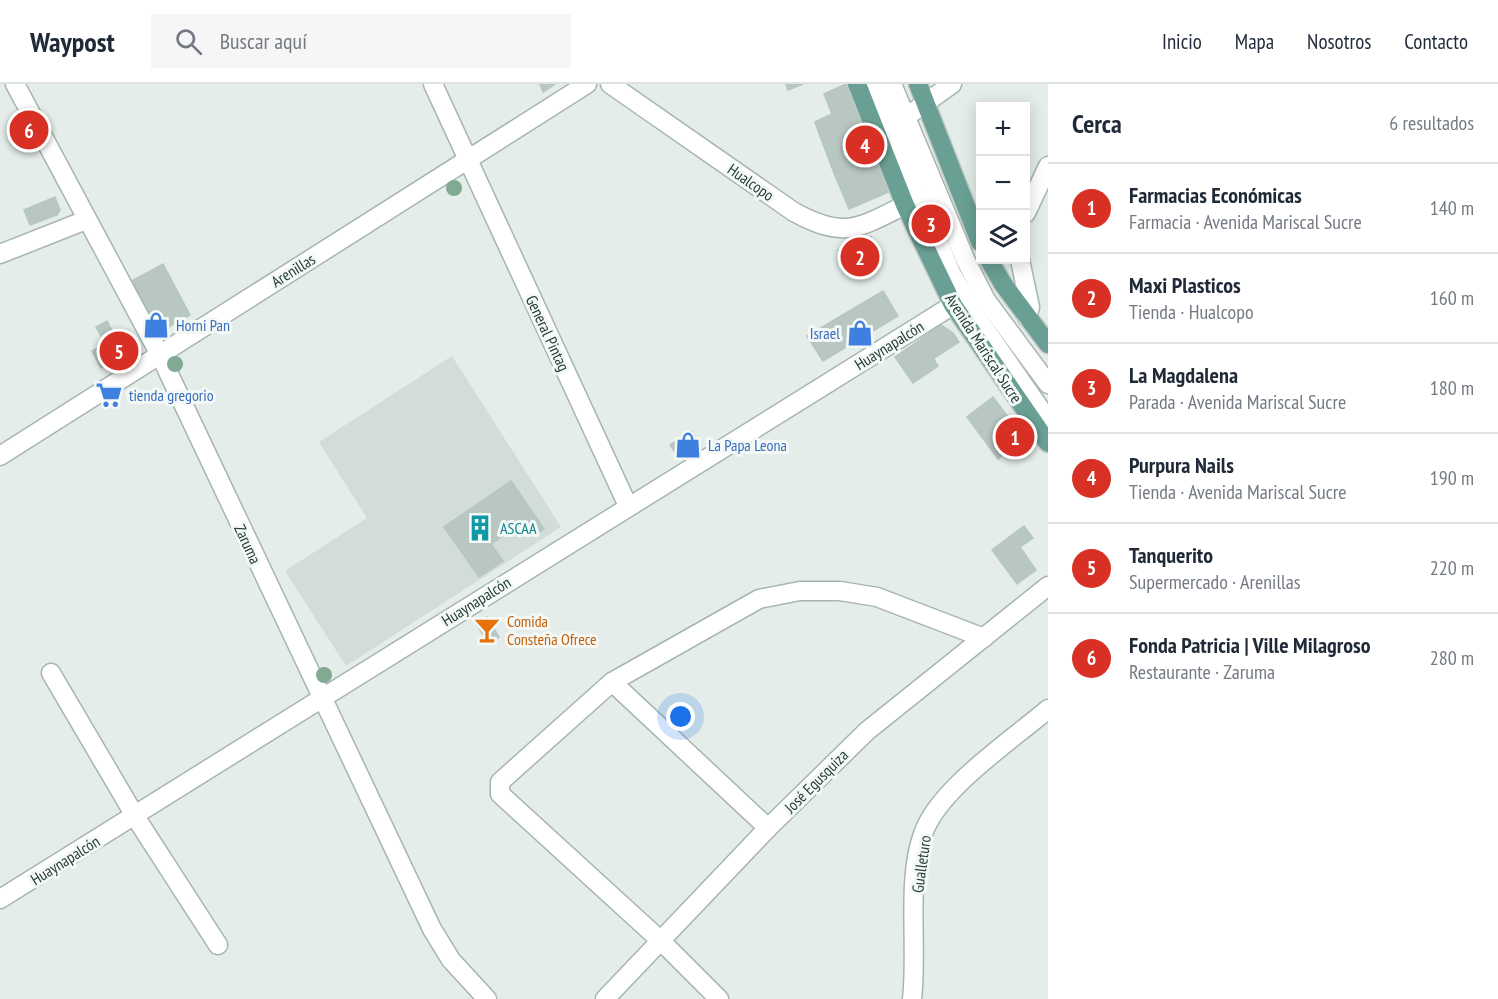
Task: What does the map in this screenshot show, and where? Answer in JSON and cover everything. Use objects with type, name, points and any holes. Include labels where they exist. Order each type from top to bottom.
[{"type":"main road","name":"Avenida Mariscal Sucre","points":[[857,84],[905,205],[953,304],[1046,431]]},
{"type":"main road","points":[[918,84],[976,229]]},
{"type":"main road","points":[[991,264],[1003,284],[1048,344]]},
{"type":"street","name":"Zaruma","points":[[15,84],[160,355],[320,698],[432,929],[451,960],[487,999]]},
{"type":"street","name":"General Pintag","points":[[433,84],[628,506]]},
{"type":"street","name":"Arenillas","points":[[0,456],[587,84]]},
{"type":"street","name":"Hualcopo","points":[[610,84],[794,212],[817,224],[838,230],[864,226],[905,205]]},
{"type":"street","points":[[875,84],[951,273],[1046,431]]},
{"type":"street","points":[[892,84],[966,261],[986,300],[1048,384]]},
{"type":"street","points":[[906,117],[952,84]]},
{"type":"street","points":[[1027,210],[1048,166]]},
{"type":"street","points":[[0,254],[86,220]]},
{"type":"street","points":[[1003,284],[1016,264]]},
{"type":"street","points":[[1019,264],[1030,307],[1028,317]]},
{"type":"street","name":"Huaynapalcón","points":[[0,899],[953,304]]},
{"type":"street","name":"José Egusquiza","points":[[605,999],[768,828],[867,731],[1048,586]]},
{"type":"street","points":[[720,999],[661,941],[500,794],[498,788],[500,782],[612,682],[759,599],[800,591],[840,591],[877,597],[984,638]]},
{"type":"street","points":[[51,673],[136,816],[218,945]]},
{"type":"street","points":[[612,682],[768,828]]},
{"type":"street","name":"Gualleturo","points":[[912,999],[916,874],[926,828],[933,813],[948,795],[1048,709]]},
{"type":"shaded area","points":[[452,356],[561,527],[346,666],[285,571],[367,518],[319,442]]},
{"type":"building","points":[[540,84],[555,84],[543,92]]},
{"type":"building","points":[[786,84],[803,84],[788,90]]},
{"type":"building","points":[[846,84],[861,119],[820,136],[815,122],[832,114],[824,94]]},
{"type":"building","points":[[861,119],[877,156],[834,173],[820,136]]},
{"type":"building","points":[[877,156],[891,191],[849,209],[834,173]]},
{"type":"building","points":[[55,197],[60,210],[57,215],[30,225],[24,210]]},
{"type":"building","points":[[871,237],[881,261],[850,272],[838,250]]},
{"type":"building","points":[[163,264],[190,315],[163,330],[156,329],[126,284]]},
{"type":"building","points":[[883,291],[898,316],[823,361],[807,336]]},
{"type":"building","points":[[107,321],[125,355],[101,368],[92,351],[106,344],[96,327]]},
{"type":"building","points":[[941,325],[953,333],[959,342],[933,359],[921,339]]},
{"type":"building","points":[[921,339],[938,366],[913,383],[895,357]]},
{"type":"building","points":[[993,397],[1024,439],[998,459],[967,417]]},
{"type":"building","points":[[692,431],[699,443],[678,457],[670,445]]},
{"type":"building","name":"ASCAA","points":[[511,481],[544,529],[537,534],[527,519],[491,544],[503,561],[479,577],[444,527]]},
{"type":"building","points":[[1024,526],[1033,538],[1020,547],[1036,570],[1017,584],[992,550]]},
{"type":"building","name":"Comida Consteña Ofrece","points":[[487,617],[499,637],[488,643],[476,623]]},
{"type":"place","name":"Fonda Patricia | Ville Milagroso","points":[[29,130]]},
{"type":"place","name":"Purpura Nails","points":[[865,145]]},
{"type":"place","name":"La Magdalena","points":[[931,224]]},
{"type":"place","name":"Maxi Plasticos","points":[[860,257]]},
{"type":"place","name":"Horni Pan","points":[[156,325]]},
{"type":"place","name":"Israel","points":[[860,333]]},
{"type":"place","name":"Tanquerito","points":[[119,351]]},
{"type":"place","name":"tienda gregorio","points":[[109,395]]},
{"type":"place","name":"Farmacias Económicas","points":[[1015,437]]},
{"type":"place","name":"La Papa Leona","points":[[688,445]]},
{"type":"place","name":"ASCAA","points":[[480,528]]},
{"type":"place","name":"Comida Consteña Ofrece","points":[[487,630]]}]
